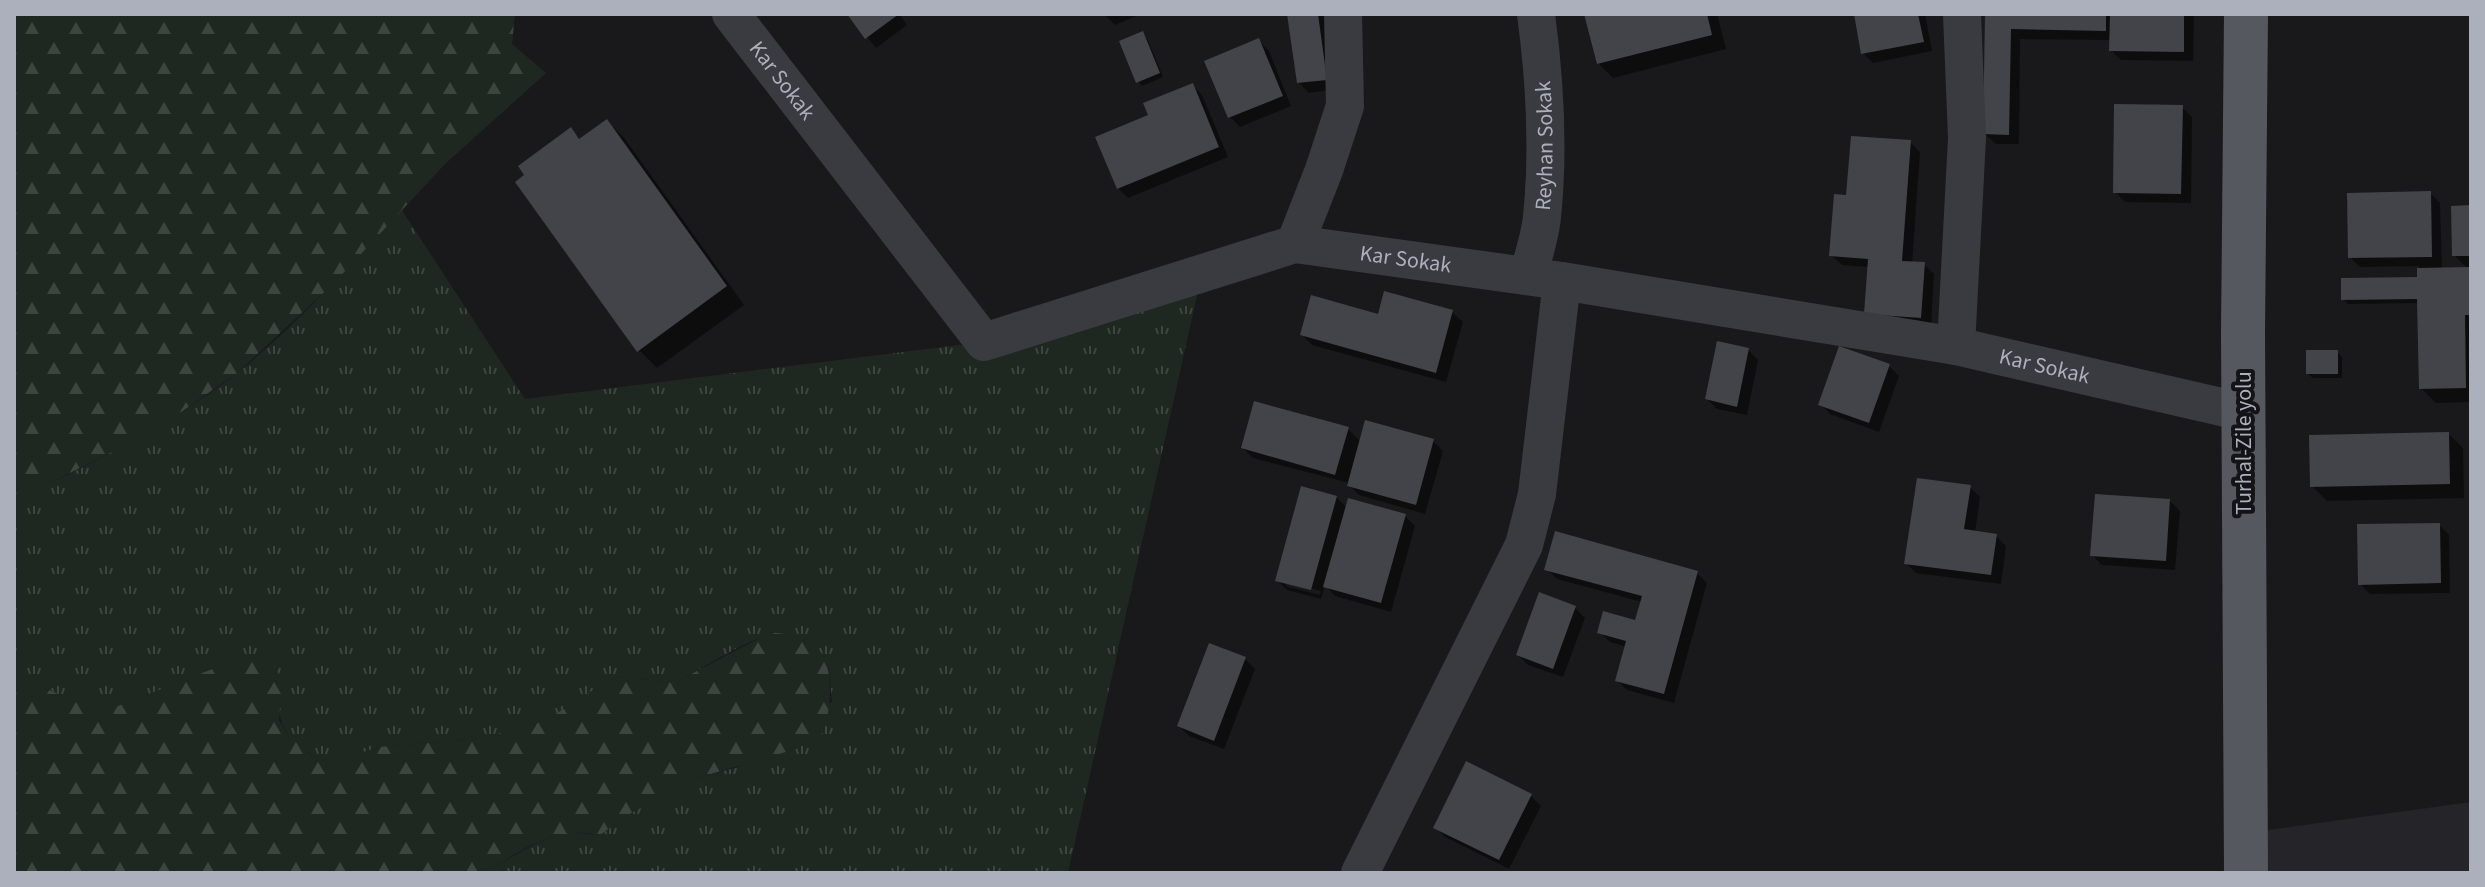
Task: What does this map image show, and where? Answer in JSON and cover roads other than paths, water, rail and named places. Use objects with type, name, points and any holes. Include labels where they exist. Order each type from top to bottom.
[{"type":"main road","name":"Turhal-Zile yolu","points":[[2246,14],[2243,412],[2246,873]]},
{"type":"street","name":"Kar Sokak","points":[[731,14],[984,342],[1295,244],[1545,279],[1956,346],[2243,412]]},
{"type":"street","points":[[1295,244],[1345,106],[1343,14]]},
{"type":"street","name":"Reyhan Sokak","points":[[1360,873],[1524,545],[1537,494],[1545,279],[1542,219],[1545,100],[1536,14]]},
{"type":"street","points":[[1956,346],[1967,138],[1962,14]]}]
